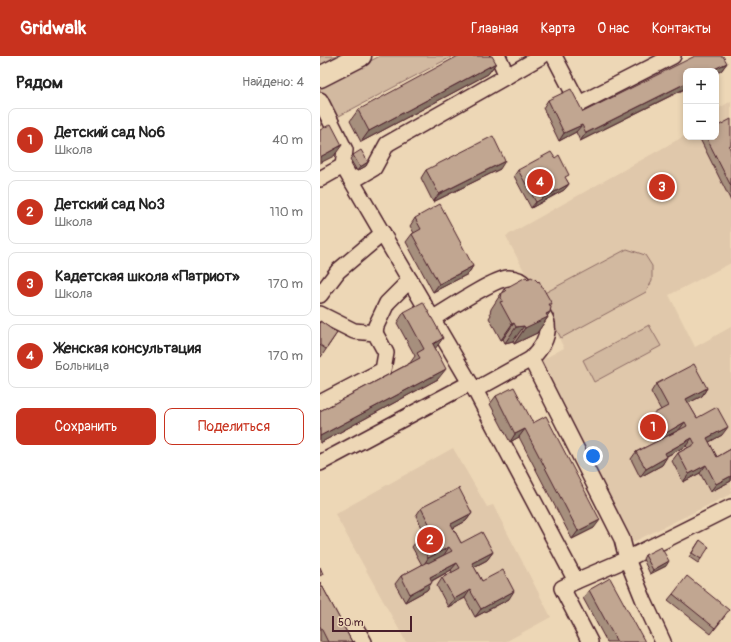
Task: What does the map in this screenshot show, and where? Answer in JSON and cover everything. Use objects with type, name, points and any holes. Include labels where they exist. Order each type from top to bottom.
[{"type":"main road","points":[[320,77],[361,56]]},
{"type":"lane","points":[[498,56],[507,76]]},
{"type":"lane","points":[[352,181],[374,168],[387,144],[542,56]]},
{"type":"lane","points":[[554,56],[579,104],[673,56]]},
{"type":"lane","points":[[320,100],[345,150],[344,166],[472,387],[576,581]]},
{"type":"lane","points":[[320,179],[344,166]]},
{"type":"lane","points":[[320,295],[338,271],[383,233]]},
{"type":"lane","points":[[320,463],[472,387],[531,360],[540,350],[546,338],[547,323],[528,288],[521,281],[508,278],[494,282],[432,319]]},
{"type":"lane","points":[[320,403],[383,370],[386,353],[375,333],[376,326],[386,303],[410,280]]},
{"type":"lane","points":[[320,314],[354,331],[375,333]]},
{"type":"lane","points":[[531,360],[622,539],[627,559],[663,642]]},
{"type":"lane","points":[[590,642],[562,588],[627,559],[731,507]]},
{"type":"lane","points":[[341,640],[357,630],[364,642]]},
{"type":"shaded area","points":[[320,56],[342,56],[320,68]]},
{"type":"shaded area","points":[[380,56],[453,56],[320,126],[320,87]]},
{"type":"shaded area","points":[[731,101],[731,263],[669,295],[695,347],[731,327],[731,494],[633,542],[540,361],[564,348],[506,236],[683,137],[683,140],[719,140],[719,108]]},
{"type":"shaded area","points":[[627,249],[645,255],[652,266],[652,281],[646,292],[561,338],[539,296]]},
{"type":"shaded area","points":[[649,325],[661,346],[594,382],[583,360]]},
{"type":"shaded area","points":[[453,448],[487,507],[493,505],[551,617],[505,642],[406,642],[335,514]]},
{"type":"building","points":[[458,56],[492,56],[496,63],[369,131],[358,110]]},
{"type":"building","points":[[695,56],[723,56],[727,63],[716,68],[683,68],[683,84],[586,133],[582,125],[564,133],[548,100],[571,89],[583,112]]},
{"type":"building","points":[[731,119],[731,145],[729,146],[731,151],[731,186],[708,140],[719,140],[719,125]]},
{"type":"building","points":[[331,124],[342,145],[320,157],[320,130]]},
{"type":"building","points":[[493,136],[505,161],[439,194],[426,170]]},
{"type":"building","points":[[361,150],[368,162],[360,167],[353,155]]},
{"type":"building","points":[[551,152],[555,158],[559,155],[569,175],[565,177],[569,184],[536,202],[518,170]]},
{"type":"building","points":[[440,204],[473,266],[439,284],[412,234],[421,229],[415,218]]},
{"type":"building","points":[[526,277],[528,279],[531,277],[538,282],[539,281],[552,304],[549,304],[551,307],[550,312],[546,314],[548,317],[525,328],[524,326],[516,327],[514,323],[512,324],[500,302],[503,301],[501,298],[502,293],[506,291],[504,289]]},
{"type":"building","points":[[423,302],[443,338],[433,344],[446,369],[320,436],[320,411],[420,358],[417,353],[424,349],[404,312]]},
{"type":"building","points":[[320,321],[337,333],[326,349],[320,345]]},
{"type":"building","points":[[694,364],[707,388],[686,399],[697,418],[717,407],[728,427],[707,438],[717,457],[731,449],[731,476],[716,484],[706,465],[689,474],[678,453],[695,444],[692,438],[665,453],[667,457],[646,469],[636,452],[687,426],[685,422],[664,434],[653,414],[668,406],[656,384]]},
{"type":"building","points":[[514,387],[533,423],[546,416],[600,520],[578,531],[525,429],[515,434],[496,396]]},
{"type":"building","points":[[459,488],[472,513],[451,524],[461,543],[482,532],[493,552],[472,563],[482,581],[503,570],[514,591],[481,609],[470,590],[454,599],[442,578],[460,568],[457,563],[430,577],[432,582],[410,594],[401,576],[452,551],[449,547],[428,558],[418,539],[433,531],[421,508]]},
{"type":"building","points":[[700,540],[709,547],[701,559],[692,553]]},
{"type":"building","points":[[661,547],[669,561],[653,570],[645,555]]},
{"type":"building","points":[[320,567],[323,574],[320,576]]},
{"type":"building","points":[[687,576],[729,610],[715,628],[673,594]]},
{"type":"building","points":[[610,578],[645,642],[617,642],[589,590]]},
{"type":"building","points":[[320,582],[352,642],[328,642],[320,626]]},
{"type":"place","name":"Женская консультация","points":[[540,182]]},
{"type":"place","name":"Кадетская школа «Патриот»","points":[[662,187]]},
{"type":"place","name":"Детский сад №6","points":[[653,427]]},
{"type":"place","name":"Детский сад №3","points":[[430,540]]}]
